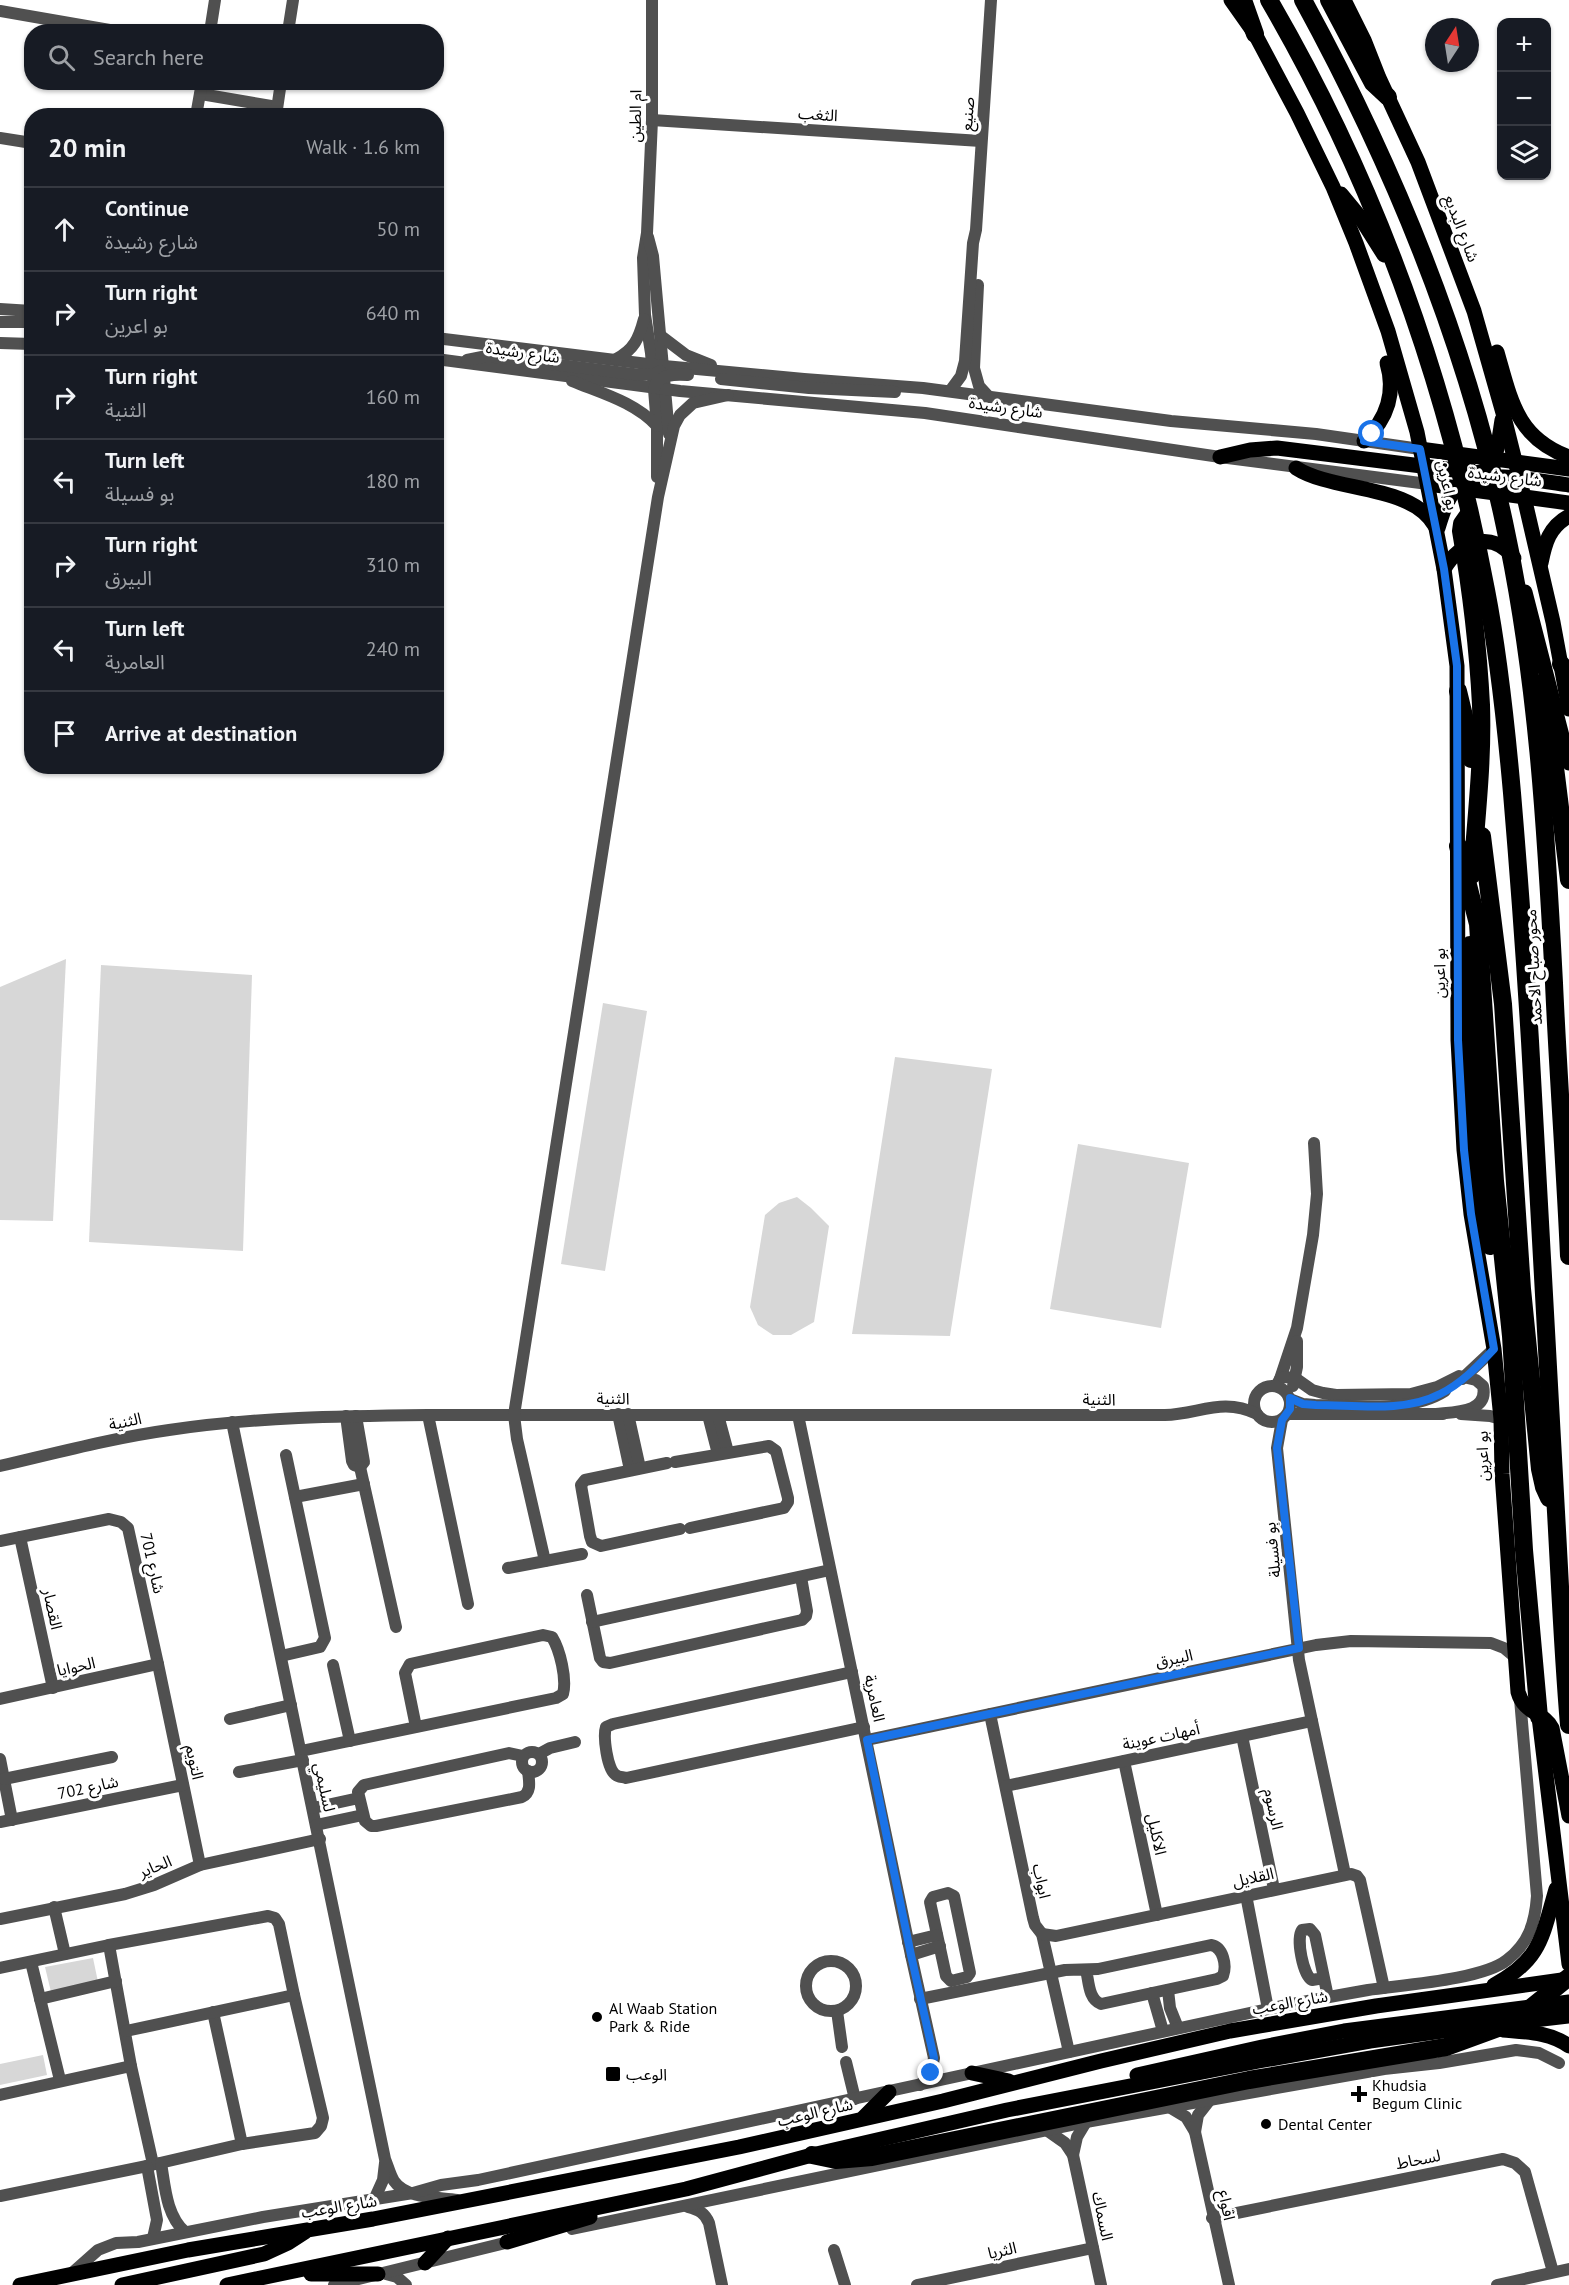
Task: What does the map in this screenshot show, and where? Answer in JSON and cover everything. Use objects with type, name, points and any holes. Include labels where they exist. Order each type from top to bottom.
[{"type":"highway","points":[[1243,0],[1255,34]]},
{"type":"highway","name":"بو اعرين","points":[[1269,0],[1312,74],[1361,178],[1414,317],[1431,366],[1470,513],[1486,590],[1503,692],[1523,918],[1568,1717]]},
{"type":"highway","points":[[1303,0],[1335,59],[1372,137],[1415,237],[1469,389],[1504,520],[1530,675],[1546,701],[1561,761],[1569,880]]},
{"type":"highway","points":[[1329,0],[1373,84],[1388,97]]},
{"type":"highway","points":[[1470,513],[1462,524],[1461,531],[1473,605],[1481,706],[1479,790],[1471,897],[1470,1025],[1484,1207],[1506,1351],[1513,1378]]},
{"type":"highway","name":"محور صباح الاحمد","points":[[1530,675],[1543,801],[1569,1256]]},
{"type":"highway","points":[[1458,691],[1466,720],[1503,1004],[1526,1335],[1542,1478],[1544,1487],[1556,1509]]},
{"type":"highway","points":[[1561,761],[1560,767],[1569,814]]},
{"type":"highway","points":[[1458,846],[1478,924],[1495,1181],[1511,1336],[1524,1550],[1539,1716]]},
{"type":"highway","points":[[812,2155],[836,2160],[872,2157],[1249,2080],[1382,2063],[1446,2047],[1498,2028],[1522,2015],[1564,1979]]},
{"type":"main road","points":[[1231,0],[1255,34]]},
{"type":"main road","name":"شارع البديع","points":[[1344,0],[1418,162],[1474,311],[1524,497]]},
{"type":"main road","name":"بو اعرين","points":[[1255,34],[1333,187],[1388,331],[1420,449],[1444,569],[1455,640],[1458,691],[1456,786],[1458,1040],[1464,1150],[1471,1214],[1494,1349],[1501,1419],[1502,1484],[1520,1699]]},
{"type":"main road","points":[[1333,187],[1360,217],[1392,269],[1457,454],[1474,474],[1499,488],[1524,497],[1565,671],[1569,709]]},
{"type":"main road","points":[[1474,311],[1488,326],[1512,404],[1521,422],[1533,437],[1569,458]]},
{"type":"main road","points":[[1364,441],[1379,426],[1389,404],[1392,377],[1384,345],[1388,331]]},
{"type":"main road","points":[[1437,531],[1445,505],[1462,482],[1474,474],[1489,469],[1503,413]]},
{"type":"main road","points":[[1220,457],[1250,450],[1277,448],[1569,485]]},
{"type":"main road","name":"شارع رشيدة","points":[[1420,449],[1569,469]]},
{"type":"main road","points":[[1296,468],[1314,477],[1358,487],[1414,505],[1432,520],[1437,531]]},
{"type":"main road","name":"شارع رشيدة","points":[[1428,484],[1569,503]]},
{"type":"main road","points":[[1540,566],[1548,536],[1558,523],[1569,516]]},
{"type":"main road","points":[[1444,569],[1451,557],[1459,550],[1469,544],[1480,542],[1502,547],[1517,562],[1561,761]]},
{"type":"main road","points":[[1520,1699],[1530,1712],[1549,1722],[1552,1728],[1569,1816]]},
{"type":"main road","points":[[1539,1716],[1569,1964]]},
{"type":"main road","points":[[1486,1989],[1525,1965],[1535,1952],[1544,1932],[1558,1882]]},
{"type":"main road","points":[[1564,1979],[1566,2008]]},
{"type":"main road","name":"شارع الوعب","points":[[20,2285],[188,2250],[374,2219],[739,2147],[1240,2029],[1486,1989],[1564,1979]]},
{"type":"main road","points":[[507,2242],[686,2189],[812,2155],[1007,2110],[1259,2061],[1420,2033],[1464,2028],[1566,2008]]},
{"type":"main road","points":[[1007,2110],[1052,2094],[1344,2031],[1566,2008]]},
{"type":"main road","points":[[1464,2028],[1542,2034],[1559,2039],[1569,2046]]},
{"type":"main road","points":[[1382,2063],[1409,2048],[1420,2033]]},
{"type":"main road","points":[[1409,2048],[1419,2065]]},
{"type":"main road","points":[[965,2075],[1018,2082]]},
{"type":"main road","points":[[860,2120],[889,2092]]},
{"type":"main road","points":[[227,2285],[686,2189]]},
{"type":"main road","points":[[122,2285],[264,2254],[310,2229]]},
{"type":"main road","points":[[425,2263],[448,2238]]},
{"type":"main road","points":[[279,2274],[378,2274]]},
{"type":"street","points":[[211,24],[215,0]]},
{"type":"street","points":[[289,24],[293,0]]},
{"type":"street","name":"ام الطين","points":[[652,0],[652,120],[647,233],[643,258],[645,315],[658,377]]},
{"type":"street","name":"صنيع","points":[[950,391],[964,369],[973,243],[976,230],[991,0]]},
{"type":"street","points":[[0,11],[75,24]]},
{"type":"street","points":[[197,108],[201,90]]},
{"type":"street","points":[[208,90],[266,108]]},
{"type":"street","points":[[277,108],[280,90]]},
{"type":"street","name":"الثغب","points":[[652,120],[981,141]]},
{"type":"street","points":[[0,138],[24,142]]},
{"type":"street","name":"صنيع","points":[[976,230],[978,297],[974,368],[979,386],[989,397]]},
{"type":"street","name":"ام الطين","points":[[647,233],[653,256],[656,310],[661,336],[658,377]]},
{"type":"street","points":[[0,309],[24,310]]},
{"type":"street","points":[[616,359],[627,353],[634,345],[645,315]]},
{"type":"street","points":[[0,322],[24,322]]},
{"type":"street","points":[[661,336],[679,351],[698,361],[781,374],[804,380]]},
{"type":"street","name":"شارع رشيدة","points":[[444,339],[616,359],[658,377],[728,395],[925,413],[1296,468],[1428,484]]},
{"type":"street","points":[[0,343],[24,344]]},
{"type":"street","points":[[462,362],[475,357],[487,356],[658,377],[683,375],[759,384],[879,393],[923,388]]},
{"type":"street","name":"شارع رشيدة","points":[[444,360],[557,375],[804,380],[923,388],[1171,421],[1316,434],[1420,449]]},
{"type":"street","points":[[557,375],[622,402],[641,412],[657,426]]},
{"type":"street","points":[[658,377],[658,497]]},
{"type":"street","points":[[658,377],[669,447]]},
{"type":"street","points":[[544,1561],[517,1439],[514,1415],[658,497],[676,422],[687,407],[696,402],[728,395]]},
{"type":"street","points":[[1285,1417],[1295,1378],[1297,1328],[1313,1235],[1317,1194],[1314,1143]]},
{"type":"street","points":[[1278,1383],[1297,1328]]},
{"type":"street","points":[[1278,1383],[1289,1398],[1303,1404],[1405,1405],[1440,1394],[1466,1376],[1494,1349]]},
{"type":"street","points":[[1436,1414],[1478,1406],[1483,1400],[1483,1386],[1466,1376],[1454,1377],[1437,1387],[1422,1392],[1388,1395],[1323,1393],[1312,1390],[1295,1378],[1284,1377],[1278,1383],[1264,1388],[1256,1397],[1254,1405],[1262,1417],[1271,1422],[1285,1417],[1436,1414],[1473,1414],[1501,1419]]},
{"type":"street","name":"الثنية","points":[[1229,1406],[1256,1397]]},
{"type":"street","name":"الثنية","points":[[0,1466],[141,1434],[232,1422],[351,1416],[428,1414],[1177,1415],[1217,1405],[1248,1409],[1262,1417]]},
{"type":"street","points":[[428,1414],[468,1604]]},
{"type":"street","points":[[623,1414],[635,1469]]},
{"type":"street","points":[[713,1415],[723,1453]]},
{"type":"street","name":"العامرية","points":[[798,1415],[934,2058]]},
{"type":"street","points":[[351,1416],[352,1461],[354,1465],[360,1467],[396,1627]]},
{"type":"street","name":"بو فسيلة","points":[[1262,1417],[1277,1448],[1299,1648]]},
{"type":"street","name":"بو فسيلة","points":[[1277,1448],[1285,1417]]},
{"type":"street","name":"لسليمي","points":[[232,1422],[385,2159],[395,2183],[402,2189],[413,2193]]},
{"type":"street","points":[[764,1447],[773,1448],[776,1451],[788,1498],[787,1506],[601,1546],[592,1542],[581,1485],[585,1479],[723,1453],[764,1447]]},
{"type":"street","points":[[281,1656],[320,1647],[326,1638],[286,1455]]},
{"type":"street","points":[[295,1497],[364,1484]]},
{"type":"street","name":"شارع 701","points":[[0,1541],[105,1519],[117,1520],[125,1525],[129,1532],[158,1664]]},
{"type":"street","name":"القصار","points":[[20,1537],[53,1688]]},
{"type":"street","points":[[508,1568],[582,1554]]},
{"type":"street","points":[[592,1622],[830,1570]]},
{"type":"street","points":[[587,1595],[600,1658],[603,1662],[610,1663],[802,1620],[807,1611],[801,1577]]},
{"type":"street","points":[[1491,1643],[1505,1636],[1514,1623]]},
{"type":"street","points":[[239,1773],[350,1741],[556,1698],[563,1694],[565,1686],[556,1643],[552,1637],[543,1635],[410,1664],[405,1672],[416,1727]]},
{"type":"street","name":"البيرق","points":[[867,1740],[1299,1648],[1351,1641],[1491,1643]]},
{"type":"street","points":[[1491,1643],[1504,1648],[1516,1658]]},
{"type":"street","points":[[1299,1648],[1300,1666],[1345,1874],[1357,1876],[1360,1880],[1384,1988]]},
{"type":"street","name":"الحوايا","points":[[0,1699],[158,1664]]},
{"type":"street","name":"التويم","points":[[158,1664],[200,1865]]},
{"type":"street","points":[[333,1665],[350,1741]]},
{"type":"street","points":[[852,1672],[613,1724],[606,1727],[603,1735],[611,1770],[617,1776],[626,1778],[864,1727]]},
{"type":"street","name":"بو اعرين","points":[[1520,1699],[1538,1896],[1536,1915],[1526,1941]]},
{"type":"street","points":[[230,1719],[291,1706]]},
{"type":"street","name":"ابواب","points":[[990,1714],[1033,1918],[1042,1934],[1069,2052]]},
{"type":"street","name":"أمهات عوينة","points":[[1006,1786],[1242,1736],[1311,1716]]},
{"type":"street","name":"الرسوم","points":[[1242,1736],[1274,1889]]},
{"type":"street","points":[[523,1756],[522,1763],[528,1771],[529,1789],[526,1794],[517,1798],[376,1826],[367,1824],[363,1815],[358,1790],[364,1785],[509,1753],[523,1756],[529,1752],[539,1754],[550,1748],[575,1742]]},
{"type":"street","points":[[528,1771],[535,1772],[541,1767],[542,1760],[539,1754]]},
{"type":"street","points":[[4,1779],[112,1757]]},
{"type":"street","points":[[0,1759],[4,1779],[6,1821]]},
{"type":"street","name":"الاكليل","points":[[1124,1761],[1157,1915]]},
{"type":"street","name":"شارع 702","points":[[6,1821],[183,1785]]},
{"type":"street","points":[[313,1808],[359,1798]]},
{"type":"street","points":[[316,1825],[363,1815]]},
{"type":"street","name":"الحاير","points":[[0,1919],[125,1894],[154,1885],[200,1865],[320,1839]]},
{"type":"street","name":"القلايل","points":[[1042,1934],[1056,1936],[1345,1874]]},
{"type":"street","points":[[950,1893],[954,1896],[970,1973],[968,1976],[951,1981],[947,1978],[938,1940],[930,1900],[935,1896],[950,1893]]},
{"type":"street","points":[[1246,1895],[1268,2009]]},
{"type":"street","points":[[54,1907],[65,1954]]},
{"type":"street","points":[[0,1968],[109,1945],[272,1917],[279,1924],[323,2123],[315,2133],[242,2144],[154,2165],[0,2196]]},
{"type":"street","points":[[908,1942],[938,1940]]},
{"type":"street","points":[[911,1955],[938,1940]]},
{"type":"street","name":"شارع الوعب","points":[[68,2276],[103,2247],[116,2243],[138,2242],[263,2217],[374,2200],[441,2185],[489,2178],[1268,2009],[1474,1974],[1492,1969],[1505,1962],[1526,1941]]},
{"type":"street","points":[[109,1945],[131,2066],[154,2165],[171,2212],[185,2232]]},
{"type":"street","points":[[920,1999],[1211,1945],[1219,1948],[1226,1968],[1223,1976],[1104,2003],[1098,2003],[1092,1997],[1086,1970]]},
{"type":"street","points":[[831,1961],[843,1964],[852,1972],[856,1984],[855,1996],[848,2006],[837,2011],[825,2011],[814,2006],[807,1995],[806,1983],[810,1972],[819,1964],[831,1961]]},
{"type":"street","points":[[31,1962],[60,2080]]},
{"type":"street","points":[[1324,1978],[1328,1997]]},
{"type":"street","points":[[40,1999],[116,1981]]},
{"type":"street","points":[[1168,1990],[1170,2008],[1178,2028]]},
{"type":"street","points":[[1152,1993],[1163,2031]]},
{"type":"street","points":[[126,2031],[294,1995]]},
{"type":"street","points":[[837,2011],[842,2047]]},
{"type":"street","points":[[213,2012],[242,2144]]},
{"type":"street","points":[[334,2285],[507,2242],[1086,2122],[1209,2101],[1382,2063],[1419,2065],[1516,2050],[1539,2053],[1559,2062]]},
{"type":"street","points":[[934,2058],[944,2070],[965,2075]]},
{"type":"street","points":[[921,2085],[931,2073],[934,2058]]},
{"type":"street","points":[[846,2062],[855,2099]]},
{"type":"street","points":[[0,2095],[131,2066]]},
{"type":"street","points":[[1195,2132],[1198,2115],[1209,2101]]},
{"type":"street","points":[[1171,2108],[1186,2117],[1195,2132]]},
{"type":"street","points":[[1073,2155],[1077,2137],[1086,2122]]},
{"type":"street","points":[[1048,2131],[1065,2143],[1073,2155]]},
{"type":"street","name":"اقواع","points":[[1195,2132],[1212,2218],[1229,2285]]},
{"type":"street","name":"السماك","points":[[1073,2155],[1101,2285]]},
{"type":"street","name":"لسليمي","points":[[374,2200],[383,2180],[385,2159]]},
{"type":"street","name":"لسحاط","points":[[1212,2218],[1503,2159],[1515,2163],[1525,2172],[1553,2272]]},
{"type":"street","points":[[153,2238],[157,2216],[154,2165]]},
{"type":"street","points":[[413,2193],[463,2200]]},
{"type":"street","points":[[710,2223],[713,2208],[726,2198]]},
{"type":"street","points":[[683,2206],[700,2211],[710,2223],[722,2285]]},
{"type":"street","name":"الثريا","points":[[917,2285],[973,2279],[1093,2248]]},
{"type":"street","points":[[834,2250],[845,2285]]},
{"type":"street","points":[[378,2274],[397,2277],[408,2285],[413,2275],[425,2263]]},
{"type":"street","points":[[1497,2285],[1569,2269]]},
{"type":"shaded area","points":[[66,959],[53,1221],[0,1220],[0,987]]},
{"type":"shaded area","points":[[101,965],[252,975],[243,1251],[89,1242]]},
{"type":"shaded area","points":[[603,1003],[647,1011],[605,1271],[561,1264]]},
{"type":"shaded area","points":[[895,1057],[992,1069],[950,1336],[852,1334]]},
{"type":"shaded area","points":[[1078,1144],[1189,1163],[1161,1328],[1050,1309]]},
{"type":"shaded area","points":[[797,1197],[829,1226],[814,1322],[791,1335],[773,1335],[758,1325],[750,1307],[765,1215],[779,1203]]},
{"type":"shaded area","points":[[93,1958],[98,1982],[51,1992],[45,1967]]},
{"type":"shaded area","points":[[43,2055],[47,2075],[0,2085],[0,2064]]},
{"type":"place","name":"Al Waab Station Park & Ride","points":[[597,2017]]},
{"type":"place","name":"الوعب","points":[[613,2074]]},
{"type":"place","name":"Khudsia Begum Clinic","points":[[1359,2094]]},
{"type":"place","name":"Dental Center","points":[[1266,2124]]},
{"type":"route","points":[[931,2073],[934,2058],[867,1740],[1299,1648],[1277,1448],[1279,1429],[1290,1409],[1290,1398],[1303,1404],[1316,1405],[1393,1406],[1418,1402],[1448,1390],[1494,1349],[1471,1214],[1464,1150],[1458,1040],[1456,786],[1458,691],[1455,640],[1444,569],[1420,449],[1364,441],[1372,434]]}]
